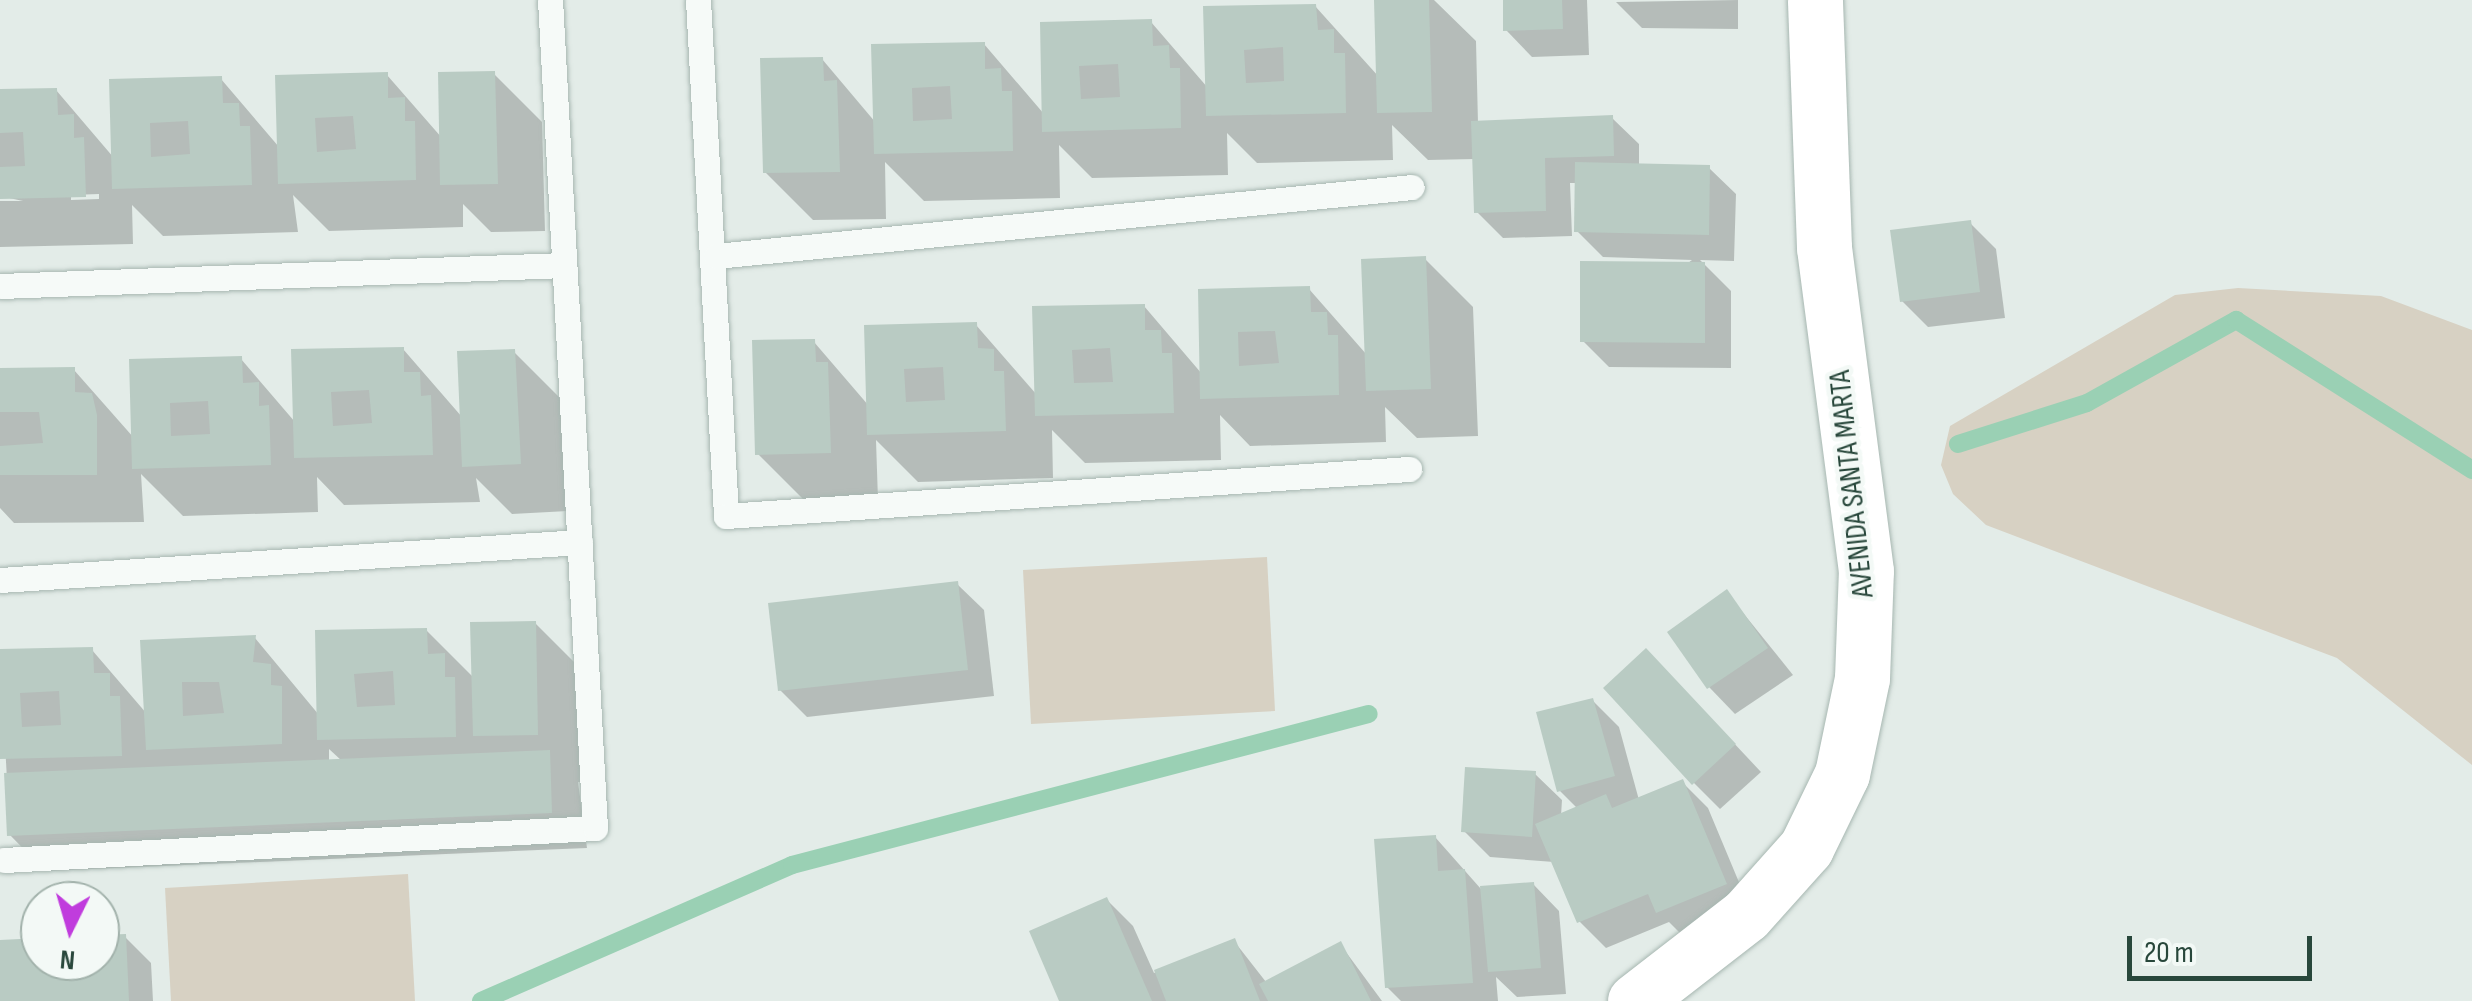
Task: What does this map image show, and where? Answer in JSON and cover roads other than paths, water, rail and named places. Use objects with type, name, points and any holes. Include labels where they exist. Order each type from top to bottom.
[{"type":"street","name":"AVENIDA SANTA MARTA","points":[[1635,1001],[1746,915],[1806,848],[1842,774],[1862,678],[1866,570],[1824,248],[1815,0]]},
{"type":"lane","points":[[4,860],[595,828],[550,0]]},
{"type":"lane","points":[[698,0],[716,256],[726,516],[1409,468]]},
{"type":"lane","points":[[716,256],[1412,187]]},
{"type":"lane","points":[[0,286],[564,266]]},
{"type":"lane","points":[[0,580],[580,542]]},
{"type":"waterway","points":[[1958,444],[2087,403],[2236,320],[2472,470]]},
{"type":"waterway","points":[[481,1001],[792,865],[1369,714]]}]
